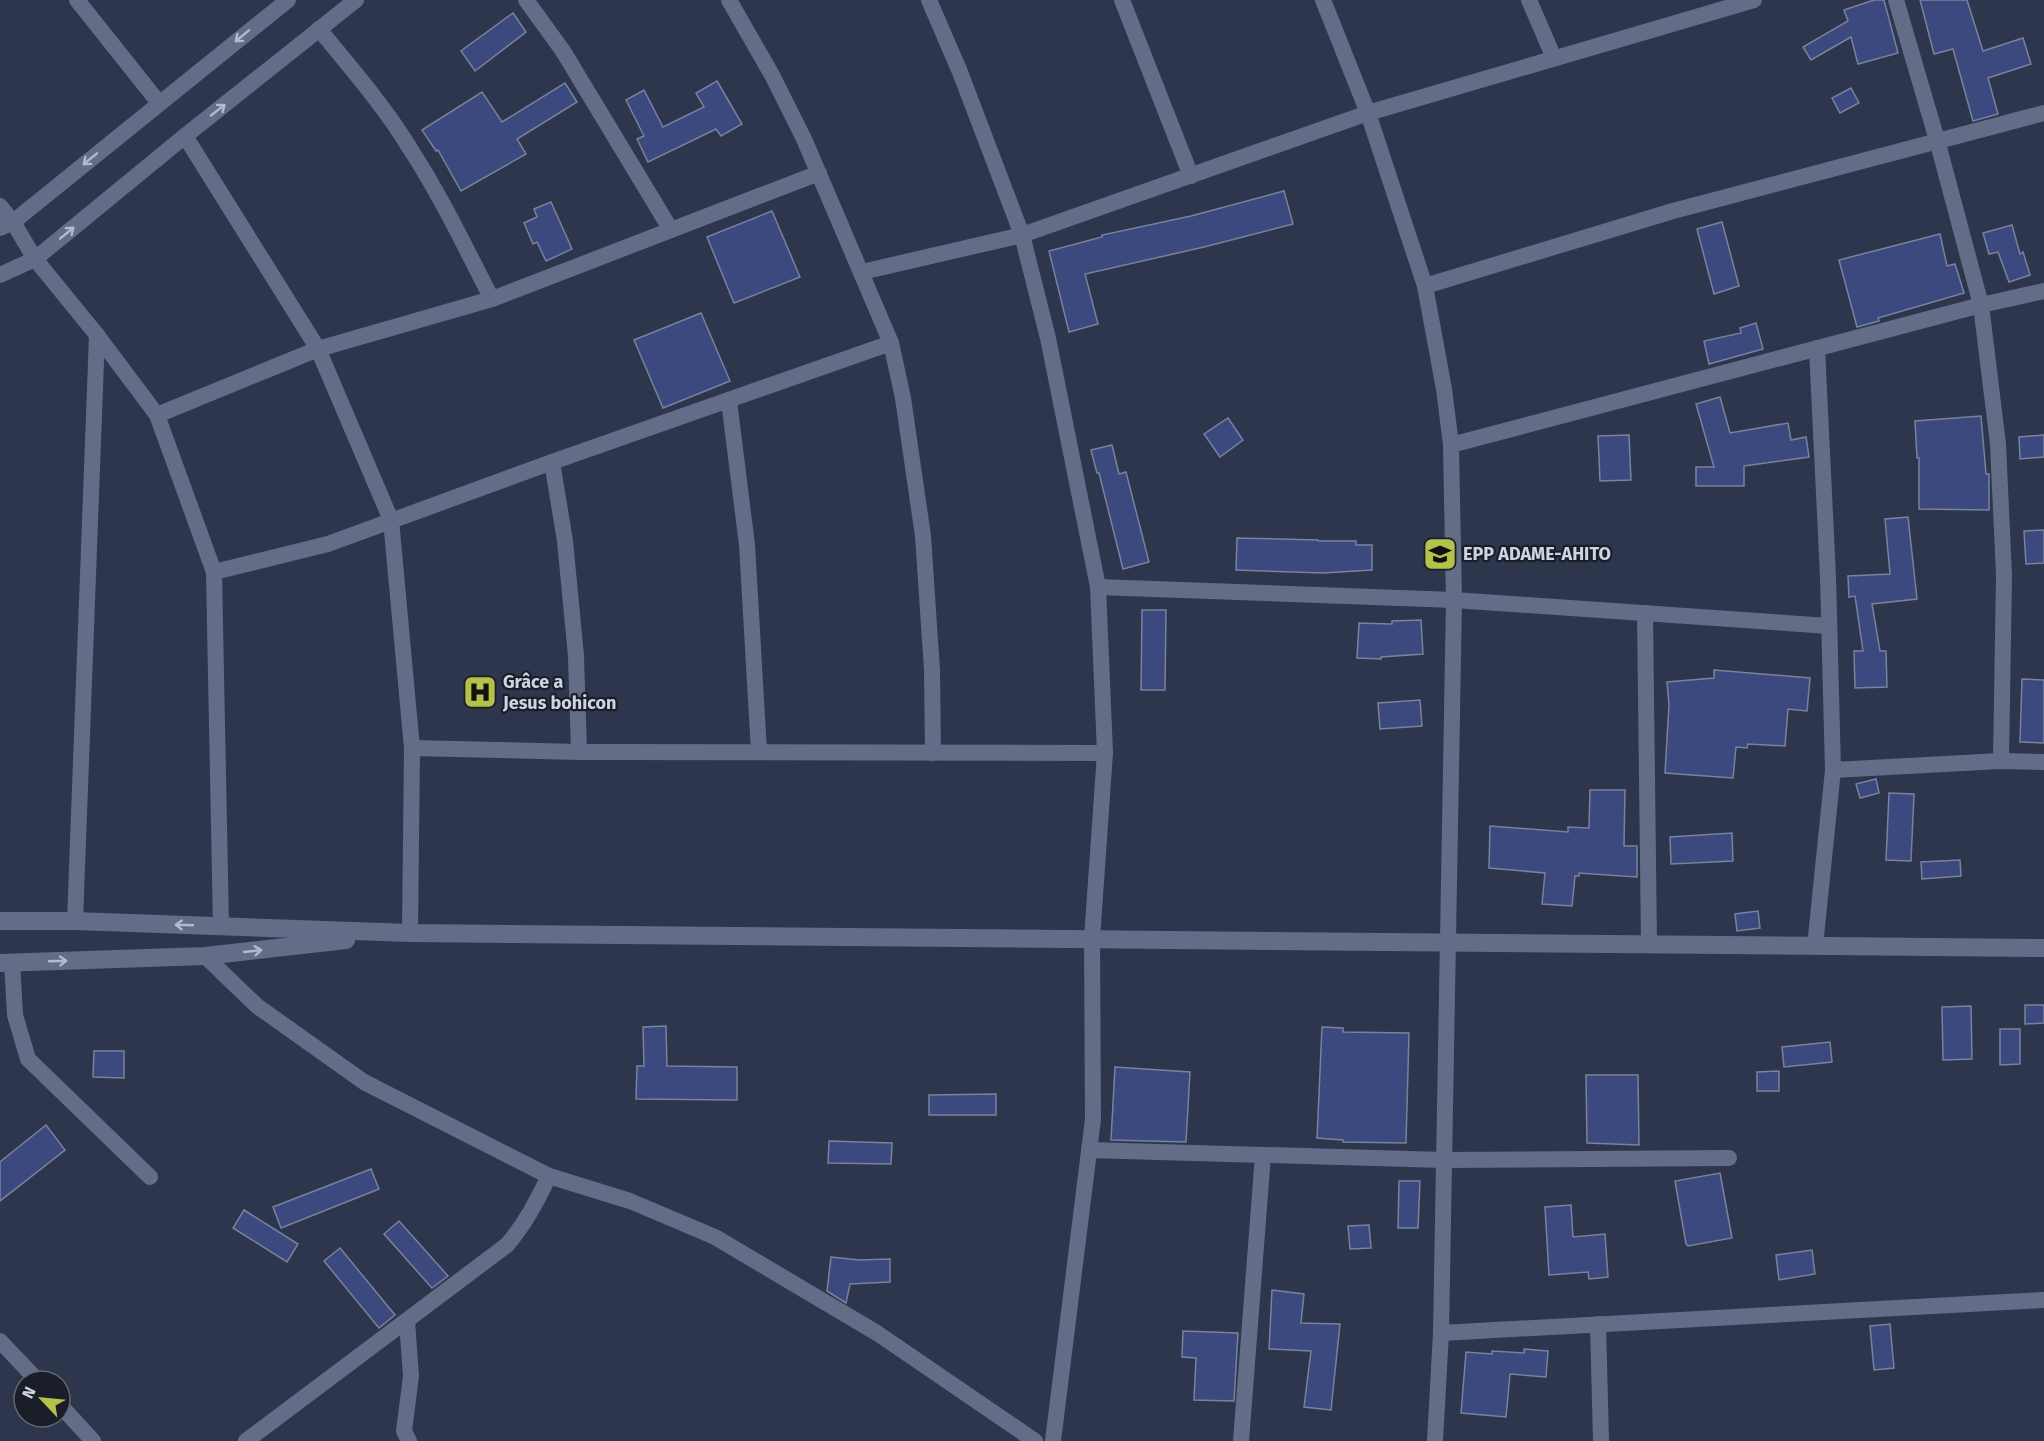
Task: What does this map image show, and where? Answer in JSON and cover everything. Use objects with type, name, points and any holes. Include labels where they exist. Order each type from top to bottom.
[{"type":"main road","points":[[0,921],[75,921],[410,933],[2044,948]]},
{"type":"main road","points":[[6,962],[205,956],[410,933]]},
{"type":"street","points":[[77,0],[159,102]]},
{"type":"street","points":[[6,225],[288,0]]},
{"type":"street","points":[[0,275],[35,259],[356,0]]},
{"type":"street","points":[[526,0],[563,51],[671,230]]},
{"type":"street","points":[[729,0],[772,75],[819,173],[891,343],[903,398],[923,536],[932,670],[933,753]]},
{"type":"street","points":[[929,0],[960,72],[1022,235],[1048,338],[1098,587],[1105,753],[1092,939],[1092,1119],[1053,1441]]},
{"type":"street","points":[[1122,0],[1191,176]]},
{"type":"street","points":[[1323,0],[1368,113],[1425,286],[1444,389],[1451,445],[1454,600],[1441,1333],[1435,1441]]},
{"type":"street","points":[[1529,0],[1554,58]]},
{"type":"street","points":[[862,272],[1022,235],[1368,113],[1554,58],[1710,6],[1754,0]]},
{"type":"street","points":[[1896,0],[1937,140],[1981,305],[1998,444],[2004,575],[2001,761]]},
{"type":"street","points":[[320,29],[410,147],[441,198],[492,299]]},
{"type":"street","points":[[1425,286],[1673,211],[2044,113]]},
{"type":"street","points":[[185,136],[318,349],[391,520],[412,748],[410,933]]},
{"type":"street","points":[[157,415],[318,349],[492,299],[819,173]]},
{"type":"street","points":[[0,206],[6,225],[97,335],[157,415],[214,572],[221,927]]},
{"type":"street","points":[[1451,445],[1981,305],[2044,291]]},
{"type":"street","points":[[75,921],[97,335]]},
{"type":"street","points":[[214,572],[328,544],[552,462],[891,343]]},
{"type":"street","points":[[1815,946],[1833,770],[1816,348]]},
{"type":"street","points":[[729,401],[747,545],[759,752]]},
{"type":"street","points":[[552,462],[566,541],[576,656],[579,752]]},
{"type":"street","points":[[1098,587],[1454,600],[1829,626]]},
{"type":"street","points":[[1645,614],[1649,944]]},
{"type":"street","points":[[412,748],[579,752],[1105,753]]},
{"type":"street","points":[[1833,770],[2001,761],[2044,762]]},
{"type":"street","points":[[205,956],[257,1006],[364,1082],[549,1176],[630,1201],[715,1237],[877,1333],[1035,1441]]},
{"type":"street","points":[[6,962],[15,1016],[28,1059],[150,1177]]},
{"type":"street","points":[[1089,1150],[1444,1160],[1730,1158]]},
{"type":"street","points":[[1241,1441],[1263,1155]]},
{"type":"street","points":[[246,1441],[507,1245],[532,1211],[549,1176]]},
{"type":"street","points":[[1441,1333],[2044,1300]]},
{"type":"street","points":[[407,1321],[411,1376],[404,1431],[409,1441]]},
{"type":"street","points":[[1598,1324],[1601,1441]]},
{"type":"street","points":[[0,1341],[27,1369]]},
{"type":"street","points":[[72,1418],[93,1441]]},
{"type":"building","points":[[1874,0],[1884,0],[1898,53],[1858,64],[1851,37],[1811,60],[1803,47],[1848,21],[1844,10]]},
{"type":"building","points":[[1920,0],[1967,0],[1983,51],[2023,38],[2031,64],[1988,78],[1998,114],[1973,121],[1953,49],[1934,54]]},
{"type":"building","points":[[513,13],[526,32],[475,71],[461,51]]},
{"type":"building","points":[[717,81],[742,124],[721,136],[716,129],[648,162],[637,139],[644,136],[626,100],[644,90],[663,127],[704,107],[696,93]]},
{"type":"building","points":[[565,83],[577,102],[517,139],[526,154],[461,191],[438,150],[436,151],[422,130],[482,92],[502,122]]},
{"type":"building","points":[[1851,88],[1859,103],[1840,113],[1832,98]]},
{"type":"building","points":[[1284,191],[1293,224],[1085,274],[1098,324],[1069,332],[1049,251],[1102,237],[1102,235],[1191,216]]},
{"type":"building","points":[[551,202],[572,249],[546,261],[537,242],[533,244],[524,223],[537,217],[534,209]]},
{"type":"building","points":[[772,211],[800,277],[734,303],[707,237]]},
{"type":"building","points":[[1722,222],[1739,286],[1714,294],[1697,229]]},
{"type":"building","points":[[2012,225],[2020,254],[2023,252],[2030,275],[2009,282],[1998,252],[1989,254],[1983,233]]},
{"type":"building","points":[[1940,234],[1947,266],[1955,264],[1964,293],[1878,318],[1879,321],[1857,327],[1839,260]]},
{"type":"building","points":[[701,313],[730,381],[663,408],[634,340]]},
{"type":"building","points":[[1756,323],[1763,349],[1709,364],[1704,341],[1741,333],[1740,328]]},
{"type":"building","points":[[1720,397],[1730,433],[1788,423],[1791,440],[1806,437],[1809,457],[1744,466],[1744,486],[1696,486],[1696,467],[1714,467],[1696,404]]},
{"type":"building","points":[[1981,416],[1986,474],[1989,474],[1989,510],[1919,509],[1919,458],[1917,458],[1915,421]]},
{"type":"building","points":[[1228,418],[1243,440],[1220,457],[1204,434]]},
{"type":"building","points":[[1629,435],[1631,480],[1600,481],[1598,436]]},
{"type":"building","points":[[2044,435],[2044,457],[2020,459],[2019,437]]},
{"type":"building","points":[[1112,445],[1119,474],[1126,472],[1149,562],[1123,569],[1091,450]]},
{"type":"building","points":[[1908,517],[1917,599],[1872,604],[1880,651],[1886,651],[1887,687],[1855,688],[1854,651],[1863,651],[1855,596],[1849,597],[1848,576],[1890,574],[1885,519]]},
{"type":"building","points":[[2044,530],[2044,563],[2026,564],[2024,531]]},
{"type":"building","points":[[1237,538],[1356,541],[1356,545],[1372,545],[1372,570],[1323,573],[1236,570]]},
{"type":"building","points":[[1142,610],[1166,610],[1165,690],[1141,690]]},
{"type":"building","points":[[1421,620],[1423,654],[1381,657],[1381,659],[1357,658],[1359,623],[1392,624],[1392,621]]},
{"type":"building","points":[[1714,670],[1810,678],[1807,711],[1788,709],[1785,746],[1748,744],[1747,748],[1736,747],[1733,778],[1665,773],[1669,705],[1667,682],[1714,678]]},
{"type":"building","points":[[2022,679],[2044,680],[2044,743],[2020,742]]},
{"type":"building","points":[[1420,700],[1422,726],[1380,729],[1378,703]]},
{"type":"building","points":[[1876,779],[1879,793],[1860,798],[1856,784]]},
{"type":"building","points":[[1590,790],[1625,790],[1624,846],[1637,846],[1637,877],[1579,873],[1579,876],[1575,876],[1572,906],[1542,904],[1545,873],[1489,868],[1490,826],[1568,832],[1568,827],[1589,828]]},
{"type":"building","points":[[1889,793],[1914,794],[1911,861],[1886,860]]},
{"type":"building","points":[[1732,833],[1733,861],[1671,864],[1670,837]]},
{"type":"building","points":[[1960,860],[1961,876],[1922,879],[1921,862]]},
{"type":"building","points":[[1758,911],[1760,928],[1737,931],[1735,914]]},
{"type":"building","points":[[2025,1005],[2044,1005],[2044,1023],[2025,1024]]},
{"type":"building","points":[[1971,1006],[1972,1059],[1943,1060],[1942,1007]]},
{"type":"building","points":[[666,1026],[667,1066],[737,1067],[737,1100],[636,1099],[637,1066],[644,1066],[643,1027]]},
{"type":"building","points":[[1322,1027],[1343,1028],[1343,1032],[1409,1033],[1406,1143],[1343,1142],[1343,1140],[1317,1138]]},
{"type":"building","points":[[2000,1029],[2020,1029],[2020,1064],[2000,1065]]},
{"type":"building","points":[[1830,1042],[1832,1062],[1784,1067],[1782,1047]]},
{"type":"building","points":[[94,1051],[124,1051],[124,1078],[93,1077]]},
{"type":"building","points":[[1115,1067],[1190,1072],[1186,1142],[1111,1140]]},
{"type":"building","points":[[1779,1071],[1779,1091],[1757,1091],[1757,1072]]},
{"type":"building","points":[[1586,1075],[1638,1075],[1639,1145],[1587,1143]]},
{"type":"building","points":[[996,1094],[996,1115],[929,1115],[929,1095]]},
{"type":"building","points":[[46,1125],[65,1150],[0,1201],[0,1162]]},
{"type":"building","points":[[829,1141],[892,1143],[891,1164],[828,1163]]},
{"type":"building","points":[[371,1169],[379,1189],[281,1228],[273,1207]]},
{"type":"building","points":[[1720,1173],[1732,1238],[1688,1246],[1675,1181]]},
{"type":"building","points":[[1399,1181],[1420,1181],[1418,1228],[1398,1228]]},
{"type":"building","points":[[1571,1205],[1573,1237],[1605,1234],[1608,1277],[1589,1279],[1588,1272],[1549,1275],[1545,1207]]},
{"type":"building","points":[[244,1210],[298,1244],[287,1262],[233,1228]]},
{"type":"building","points":[[399,1221],[448,1276],[432,1288],[384,1234]]},
{"type":"building","points":[[1369,1225],[1371,1248],[1350,1249],[1348,1226]]},
{"type":"building","points":[[340,1248],[395,1315],[379,1328],[324,1261]]},
{"type":"building","points":[[1812,1250],[1815,1274],[1779,1280],[1776,1255]]},
{"type":"building","points":[[831,1257],[859,1260],[890,1259],[890,1282],[850,1284],[846,1303],[827,1291]]},
{"type":"building","points":[[1272,1290],[1304,1294],[1301,1323],[1340,1324],[1331,1410],[1304,1407],[1311,1351],[1269,1349]]},
{"type":"building","points":[[1890,1324],[1894,1368],[1874,1370],[1870,1326]]},
{"type":"building","points":[[1183,1331],[1238,1333],[1234,1401],[1194,1400],[1196,1358],[1182,1357]]},
{"type":"building","points":[[1524,1349],[1548,1351],[1546,1377],[1510,1374],[1506,1417],[1461,1413],[1466,1352],[1524,1353]]},
{"type":"place","name":"EPP ADAME-AHITO","points":[[1440,554]]},
{"type":"place","name":"Grâce a Jesus bohicon","points":[[480,692]]}]
